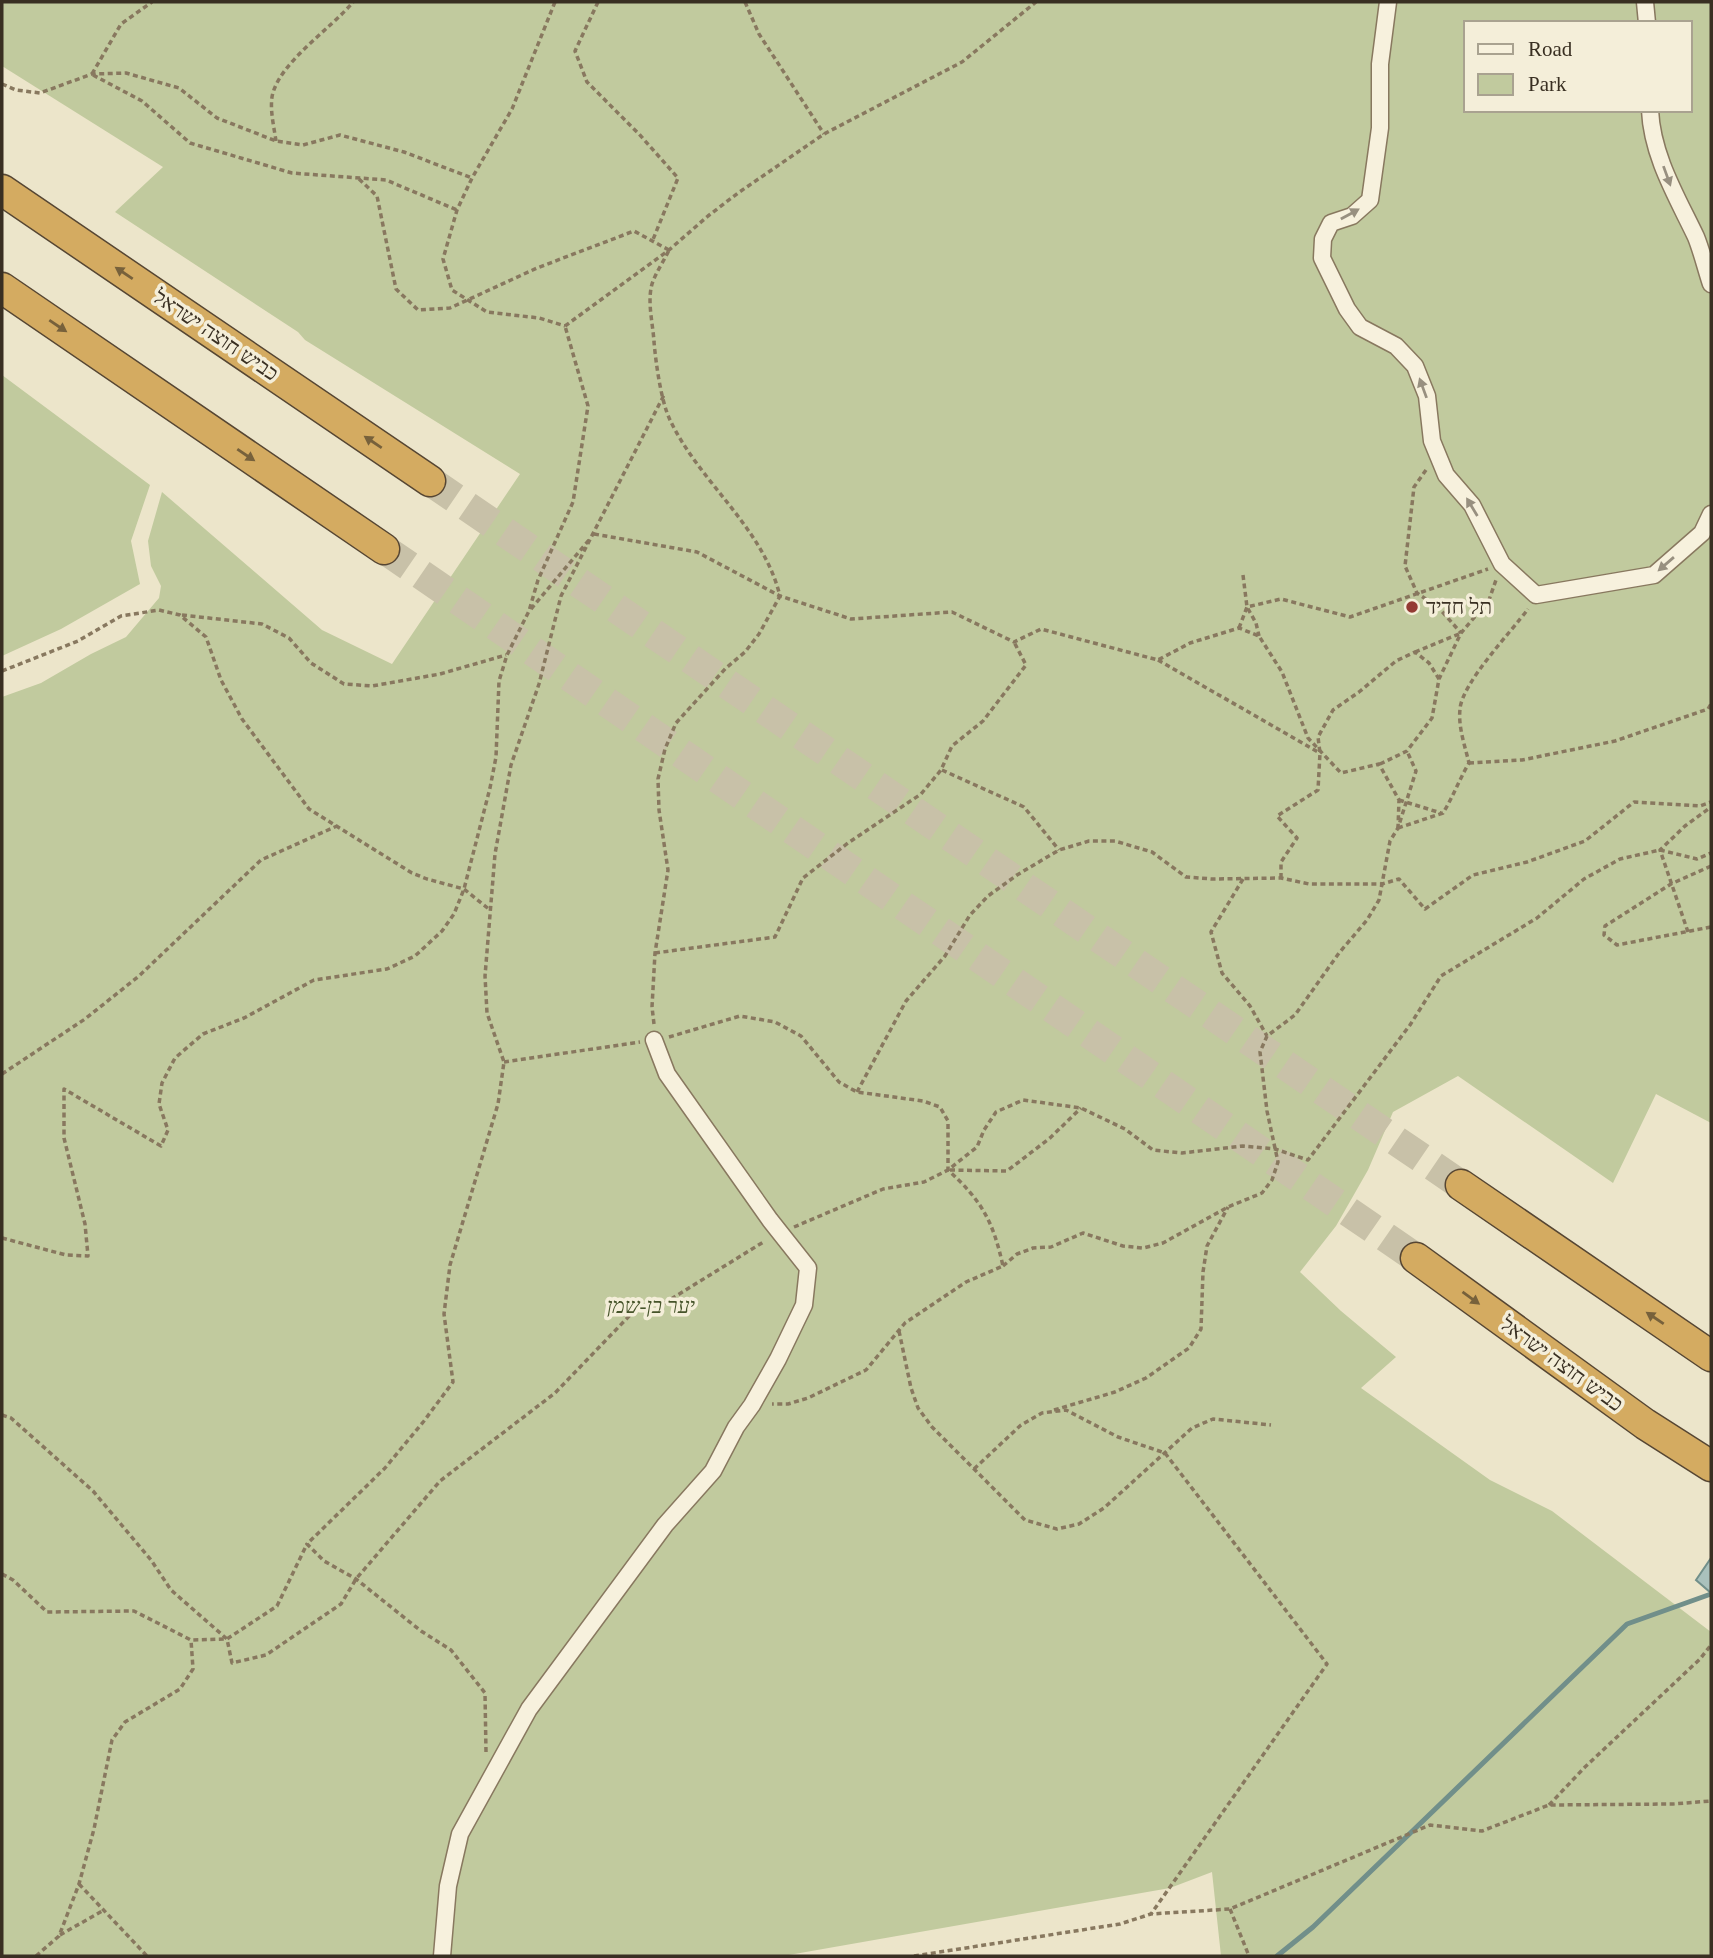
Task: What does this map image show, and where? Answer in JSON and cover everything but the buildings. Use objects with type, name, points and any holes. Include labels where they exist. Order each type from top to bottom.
[{"type":"highway","name":"כביש חוצה ישראל","points":[[2,190],[430,481]]},
{"type":"highway","points":[[2,288],[384,549]]},
{"type":"highway","points":[[1461,1185],[1711,1356]]},
{"type":"highway","name":"כביש חוצה ישראל","points":[[1416,1258],[1645,1424],[1711,1466]]},
{"type":"highway","points":[[1645,1424],[1711,1474]]},
{"type":"street","points":[[1388,2],[1380,64],[1380,128],[1370,200],[1352,216],[1331,223],[1323,239],[1322,258],[1347,309],[1360,327],[1396,346],[1415,366],[1427,396],[1432,441],[1446,475],[1472,505],[1502,564],[1536,595],[1654,575],[1702,533],[1711,514]]},
{"type":"street","points":[[1645,2],[1647,21]]},
{"type":"street","points":[[1650,112],[1651,131],[1671,186],[1697,240],[1711,284]]},
{"type":"street","points":[[442,1956],[448,1886],[460,1834],[486,1786],[529,1709],[656,1536],[713,1471],[736,1427],[752,1405],[804,1305],[808,1268],[667,1074],[654,1040]]},
{"type":"path","points":[[92,74],[121,24],[152,2]]},
{"type":"path","points":[[276,141],[272,99],[276,82],[296,58],[340,18],[353,2]]},
{"type":"path","points":[[555,2],[512,109],[472,178],[457,210],[443,259],[452,289],[487,312],[539,318],[565,326]]},
{"type":"path","points":[[598,2],[575,51],[587,82],[678,178],[652,242]]},
{"type":"path","points":[[745,2],[759,34],[824,134]]},
{"type":"path","points":[[565,326],[670,250],[738,193],[824,134],[962,62],[1036,2]]},
{"type":"path","points":[[92,74],[142,102],[190,143],[292,173],[386,180],[457,210]]},
{"type":"path","points":[[2,85],[40,93],[92,74],[126,74],[179,88],[217,118],[276,141],[303,145],[340,135],[404,152],[472,178]]},
{"type":"path","points":[[359,179],[377,196],[396,289],[418,310],[450,308],[537,268],[634,232],[670,250]]},
{"type":"path","points":[[654,1040],[652,1007],[655,953],[668,870],[659,810],[658,779],[665,749],[676,723],[726,668],[745,652],[759,634],[780,596],[768,561],[682,441],[669,418],[655,361],[652,285],[670,250]]},
{"type":"path","points":[[2,1238],[65,1255],[88,1256],[85,1224],[64,1138],[64,1089],[161,1146],[168,1130],[159,1104],[162,1083],[175,1058],[203,1034],[244,1018],[314,980],[387,969],[415,956],[442,931],[454,914],[464,889],[496,757],[499,681],[507,655],[529,611],[538,580],[573,502],[588,406],[565,326]]},
{"type":"path","points":[[2,1574],[13,1580],[47,1612],[134,1611],[191,1640],[227,1639],[277,1606],[307,1544],[384,1468],[424,1421],[453,1381],[444,1314],[450,1265],[498,1104],[504,1062],[487,1013],[485,976],[495,854],[510,765],[539,684],[561,596],[664,395]]},
{"type":"path","points":[[1437,454],[1413,487],[1405,566],[1417,593],[1439,608],[1461,633]]},
{"type":"path","points":[[529,611],[594,534]]},
{"type":"path","points":[[594,534],[697,552],[780,596],[852,619],[952,611],[1014,642],[1026,665],[983,721],[952,746],[941,770],[921,793],[803,878],[775,937],[655,953]]},
{"type":"path","points":[[1247,607],[1281,599],[1350,617],[1502,564]]},
{"type":"path","points":[[1243,575],[1247,607],[1256,623],[1259,636],[1282,672],[1308,737],[1341,773],[1380,764],[1407,751],[1432,718],[1439,679],[1461,633],[1489,600],[1502,564]]},
{"type":"path","points":[[1398,828],[1443,813],[1469,763],[1462,733],[1460,707],[1476,673],[1510,634],[1536,595]]},
{"type":"path","points":[[1240,628],[1247,607]]},
{"type":"path","points":[[2,671],[78,641],[121,616],[159,610],[180,615],[262,624],[289,638],[311,663],[344,684],[373,685],[440,674],[507,655]]},
{"type":"path","points":[[180,615],[206,637],[221,680],[250,731],[309,809],[412,873],[464,889],[490,911]]},
{"type":"path","points":[[1158,660],[1190,642],[1240,628],[1259,636]]},
{"type":"path","points":[[1014,642],[1041,629],[1158,660],[1320,753]]},
{"type":"path","points":[[1281,878],[1281,862],[1297,838],[1277,816],[1318,790],[1318,737],[1333,710],[1396,661],[1461,633]]},
{"type":"path","points":[[1415,652],[1429,663],[1439,679]]},
{"type":"path","points":[[1469,763],[1522,760],[1615,741],[1708,709],[1711,704]]},
{"type":"path","points":[[752,1405],[788,1404],[808,1398],[866,1370],[905,1323],[966,1282],[1003,1266],[1017,1254],[1033,1248],[1051,1247],[1083,1233],[1123,1246],[1143,1248],[1163,1243],[1228,1207],[1262,1193],[1272,1180],[1278,1162],[1267,1111],[1260,1052],[1266,1036],[1295,1015],[1339,953],[1367,920],[1379,900],[1390,841],[1398,828],[1416,771],[1407,751]]},
{"type":"path","points":[[1380,764],[1399,800],[1398,828]]},
{"type":"path","points":[[941,770],[1024,807],[1059,850]]},
{"type":"path","points":[[1399,800],[1443,813]]},
{"type":"path","points":[[857,1091],[906,1001],[946,956],[970,915],[988,896],[1059,850],[1089,841],[1115,841],[1152,852],[1185,877],[1281,878],[1309,884],[1382,884],[1399,879],[1425,909],[1473,875],[1527,862],[1585,841],[1634,802],[1700,806],[1711,804]]},
{"type":"path","points":[[1660,850],[1711,804]]},
{"type":"path","points":[[2,1074],[85,1019],[139,976],[261,860],[337,826]]},
{"type":"path","points":[[1660,850],[1688,932]]},
{"type":"path","points":[[2,1415],[12,1418],[93,1491],[151,1560],[171,1590],[227,1639],[232,1663],[266,1656],[341,1604],[356,1579],[440,1481],[555,1393],[634,1311],[663,1304],[780,1232],[883,1189],[924,1182],[948,1170],[977,1147],[996,1112],[1023,1100],[1081,1108],[1125,1129],[1153,1150],[1182,1153],[1243,1146],[1275,1149],[1308,1160],[1410,1025],[1441,976],[1537,918],[1584,879],[1620,859],[1660,850],[1697,859],[1711,853]]},
{"type":"path","points":[[1711,866],[1671,884],[1605,926],[1604,935],[1617,944],[1711,928]]},
{"type":"path","points":[[1243,878],[1211,932],[1222,973],[1250,1006],[1266,1036]]},
{"type":"path","points":[[504,1062],[654,1040],[684,1034],[740,1016],[775,1022],[801,1036],[839,1082],[857,1091],[923,1101],[940,1107],[948,1121],[948,1170],[980,1203],[992,1227],[1003,1266]]},
{"type":"path","points":[[948,1170],[1007,1171],[1050,1138],[1081,1108]]},
{"type":"path","points":[[974,1469],[1021,1425],[1041,1413],[1136,1382],[1189,1348],[1201,1329],[1203,1272],[1207,1247],[1228,1207]]},
{"type":"path","points":[[899,1331],[911,1388],[918,1408],[932,1427],[1025,1520],[1057,1529],[1079,1524],[1104,1508],[1192,1428],[1213,1419],[1270,1425]]},
{"type":"path","points":[[1041,1413],[1066,1410],[1118,1437],[1165,1453],[1327,1664],[1152,1914]]},
{"type":"path","points":[[307,1544],[324,1561],[356,1579],[421,1631],[451,1650],[485,1693],[486,1786]]},
{"type":"path","points":[[60,1936],[79,1884],[94,1829],[112,1740],[125,1722],[180,1689],[193,1669],[191,1640]]},
{"type":"path","points":[[1549,1805],[1584,1767],[1700,1660],[1711,1645]]},
{"type":"path","points":[[914,1956],[1120,1924],[1152,1914],[1230,1909],[1430,1825],[1482,1831],[1549,1805],[1711,1801]]},
{"type":"path","points":[[79,1884],[146,1956]]},
{"type":"path","points":[[1230,1909],[1249,1956]]},
{"type":"path","points":[[36,1956],[60,1936],[104,1910]]},
{"type":"green space","name":"יער בן-שמן","points":[[2,2],[1711,2],[1711,1123],[1656,1094],[1613,1183],[1458,1076],[1393,1112],[1368,1170],[1336,1226],[1300,1272],[1396,1357],[1361,1388],[1490,1480],[1552,1511],[1711,1632],[1711,1956],[1221,1956],[1212,1872],[1170,1888],[783,1956],[2,1956],[2,697],[41,683],[126,637],[159,598],[161,586],[151,566],[148,541],[162,492],[322,630],[392,664],[520,474],[305,340],[298,332],[115,212],[163,167],[2,66]]},
{"type":"green space","points":[[2,375],[150,485],[131,541],[140,584],[61,629],[2,656]]},
{"type":"water","points":[[1711,1558],[1711,1593],[1696,1580]]},
{"type":"waterway","points":[[1277,1956],[1313,1927],[1627,1624],[1711,1594]]},
{"type":"tunnel","points":[[430,481],[1461,1185]]},
{"type":"tunnel","points":[[384,549],[1416,1258]]},
{"type":"place","name":"תל חדיד","points":[[1412,607]]}]
